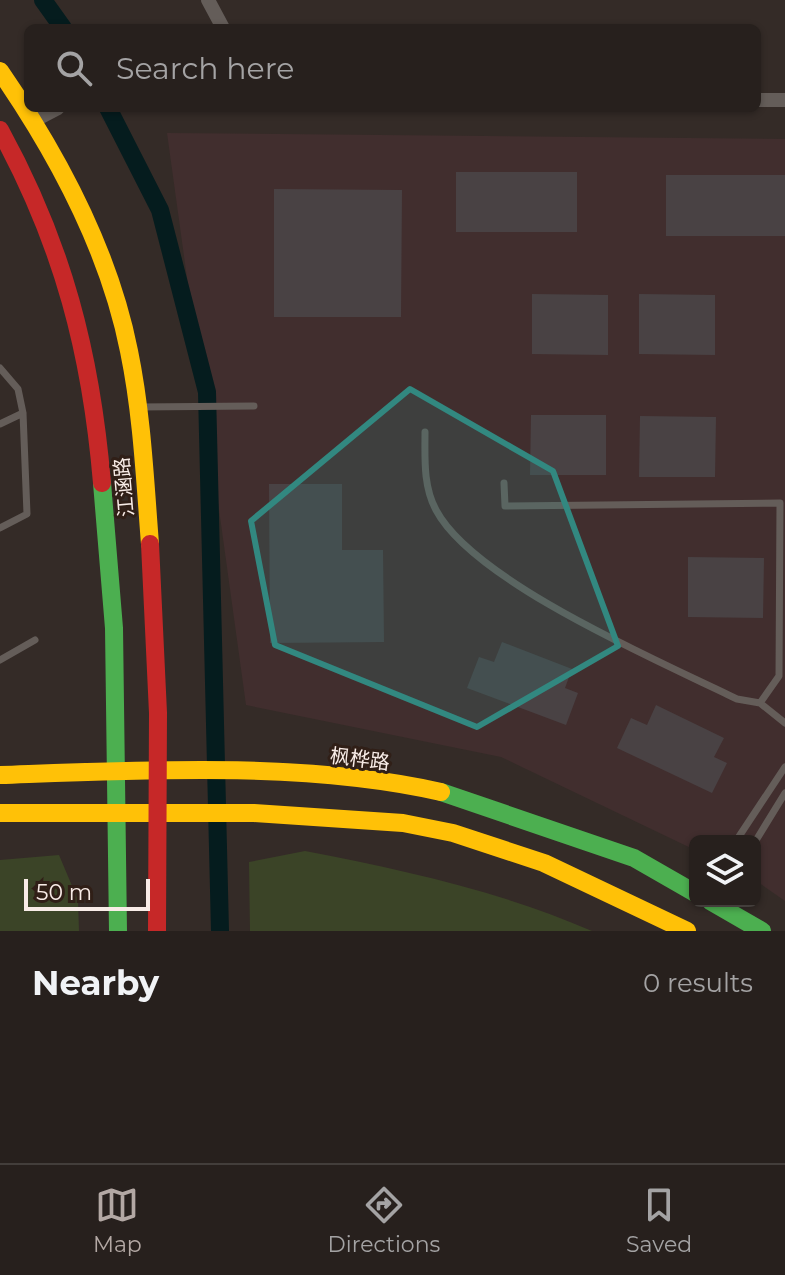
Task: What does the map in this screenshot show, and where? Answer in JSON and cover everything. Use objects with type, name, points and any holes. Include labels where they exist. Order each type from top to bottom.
[{"type":"main road","name":"江涵路","points":[[0,71],[24,105]]},
{"type":"main road","name":"江涵路","points":[[29,112],[78,201],[118,305],[137,407],[155,591],[157,931]]},
{"type":"main road","name":"江涵路","points":[[0,130],[27,179],[66,276],[95,404],[114,628],[118,931]]},
{"type":"main road","name":"枫桦路","points":[[0,775],[116,771],[306,774],[438,791],[634,858],[689,890]]},
{"type":"main road","points":[[0,813],[117,809],[365,816],[451,833],[541,860],[624,896],[687,931]]},
{"type":"main road","points":[[723,907],[762,931]]},
{"type":"street","points":[[208,0],[221,24]]},
{"type":"street","points":[[761,100],[785,100]]},
{"type":"street","points":[[35,120],[50,112]]},
{"type":"lane","points":[[0,368],[18,389],[23,413],[27,514],[0,528]]},
{"type":"lane","points":[[137,407],[254,406]]},
{"type":"lane","points":[[0,424],[23,413]]},
{"type":"lane","points":[[425,432],[426,478],[436,510],[452,534],[484,563],[601,633],[737,699],[760,703],[785,723]]},
{"type":"lane","points":[[504,483],[505,506],[780,503],[779,676],[760,703]]},
{"type":"lane","points":[[0,660],[35,640]]},
{"type":"lane","points":[[740,835],[785,767]]},
{"type":"lane","points":[[759,835],[785,793]]},
{"type":"highlighted area","points":[[410,389],[553,471],[618,646],[477,727],[275,645],[251,521]]},
{"type":"shaded area","points":[[167,133],[785,139],[785,901],[761,884],[761,835],[689,835],[689,847],[501,757],[246,705]]},
{"type":"green space","points":[[305,851],[487,893],[592,931],[250,931],[249,862]]},
{"type":"green space","points":[[59,855],[78,900],[79,931],[0,931],[0,860]]},
{"type":"building","points":[[456,172],[577,172],[577,232],[456,232]]},
{"type":"building","points":[[666,175],[785,175],[785,236],[666,236]]},
{"type":"building","points":[[274,189],[402,190],[401,317],[274,317]]},
{"type":"building","points":[[532,294],[608,295],[608,355],[532,354]]},
{"type":"building","points":[[639,294],[715,295],[715,355],[639,354]]},
{"type":"building","points":[[531,415],[606,415],[606,475],[530,475]]},
{"type":"building","points":[[640,416],[716,417],[715,477],[639,477]]},
{"type":"building","points":[[269,484],[342,484],[342,550],[383,550],[384,642],[270,643]]},
{"type":"building","points":[[688,557],[764,558],[763,618],[688,617]]},
{"type":"building","points":[[502,642],[572,669],[565,688],[578,693],[566,725],[467,688],[479,657],[494,662]]},
{"type":"building","points":[[656,705],[724,738],[714,757],[727,763],[712,793],[617,748],[631,718],[647,725]]},
{"type":"waterway","points":[[43,0],[60,24]]},
{"type":"waterway","points":[[110,112],[160,210],[207,392],[220,931]]},
{"type":"traffic: fast","points":[[102,483],[114,628],[118,931]]},
{"type":"traffic: fast","points":[[441,792],[634,858],[689,890]]},
{"type":"traffic: fast","points":[[720,907],[762,931]]},
{"type":"traffic: slow","points":[[0,71],[24,108]]},
{"type":"traffic: slow","points":[[27,112],[79,205],[109,276],[120,313],[137,399],[150,544]]},
{"type":"traffic: slow","points":[[0,775],[165,770],[279,772],[389,782],[441,792]]},
{"type":"traffic: slow","points":[[0,813],[254,813],[403,823],[453,833],[544,863],[687,931]]},
{"type":"traffic: jam","points":[[0,130],[41,215],[70,301],[90,389],[102,483]]},
{"type":"traffic: jam","points":[[150,544],[158,713],[157,931]]}]
